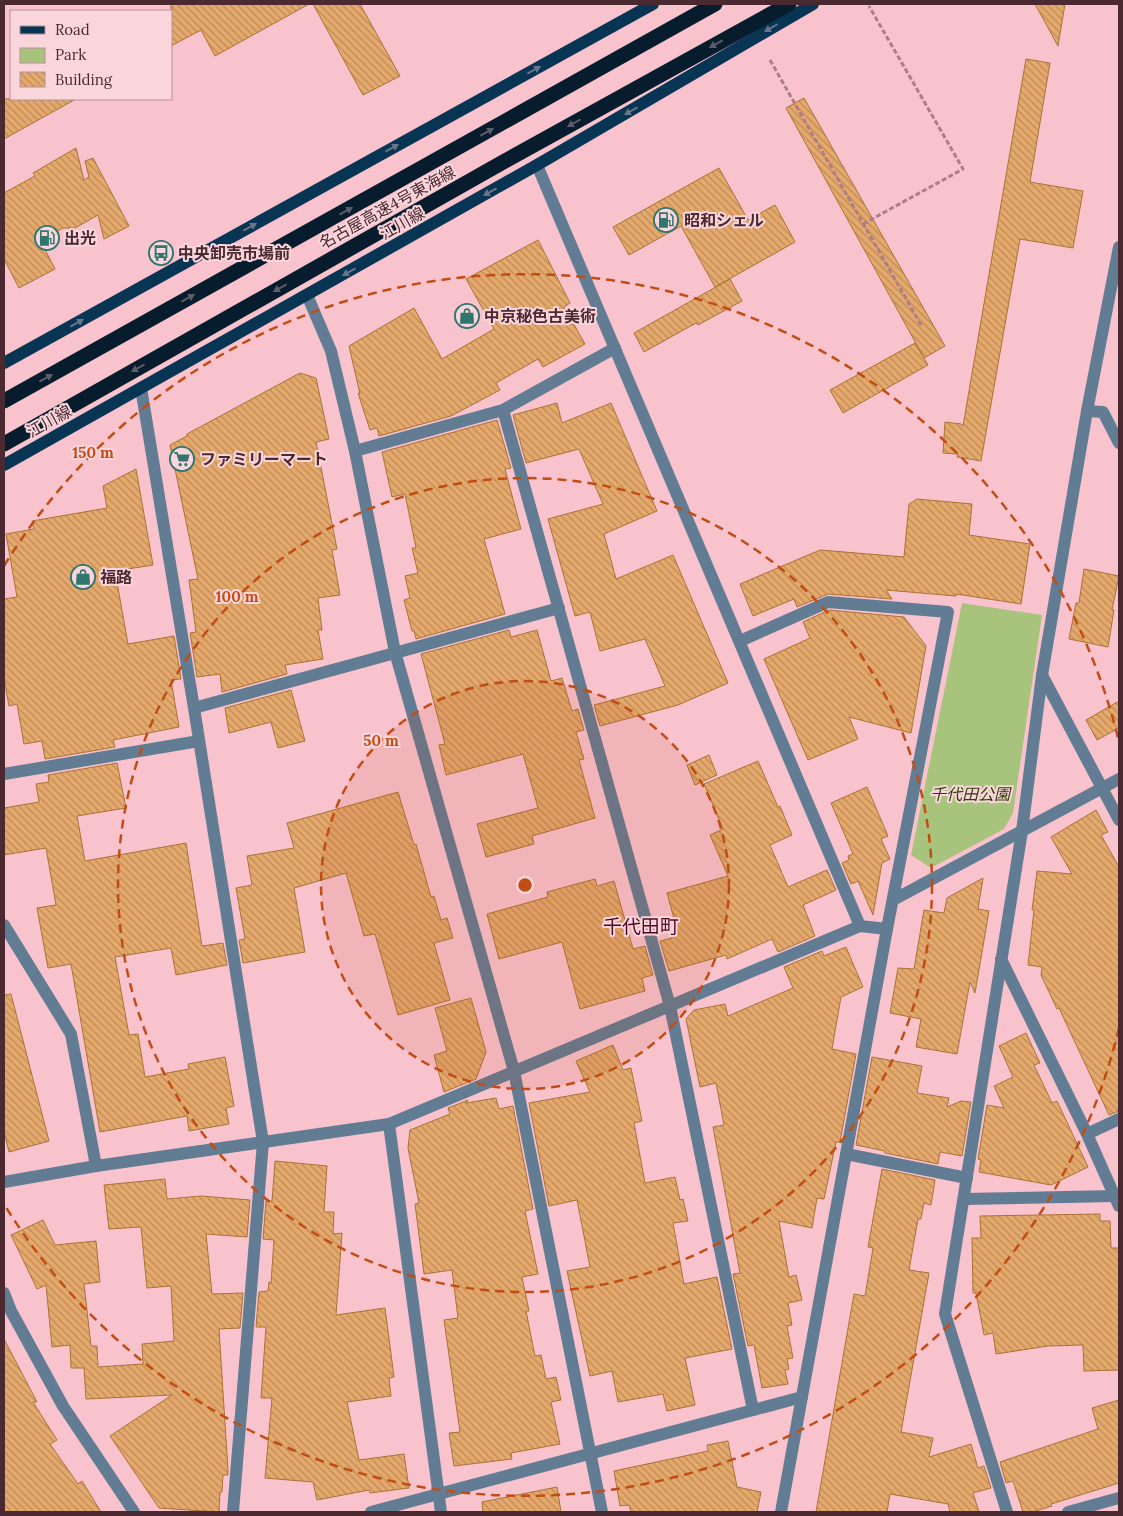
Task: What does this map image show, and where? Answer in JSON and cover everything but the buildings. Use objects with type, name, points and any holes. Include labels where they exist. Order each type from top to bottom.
[{"type":"highway","name":"名古屋高速4号東海線","points":[[4,401],[715,4]]},
{"type":"highway","name":"名古屋高速4号東海線","points":[[4,444],[496,166],[789,4]]},
{"type":"main road","points":[[4,363],[653,4]]},
{"type":"main road","name":"江川線","points":[[4,465],[537,165],[813,4]]},
{"type":"street","points":[[537,165],[860,926]]},
{"type":"street","points":[[1007,1512],[945,1314],[1022,832],[1042,675],[1087,411],[1119,247]]},
{"type":"street","points":[[307,295],[331,350],[354,451],[395,652],[514,1071],[602,1512]]},
{"type":"street","points":[[354,451],[503,410],[614,348]]},
{"type":"street","points":[[141,388],[200,741],[263,1142],[233,1512]]},
{"type":"street","points":[[503,410],[670,1006],[753,1410]]},
{"type":"street","points":[[1087,411],[1103,412],[1119,443]]},
{"type":"street","points":[[740,641],[828,602],[948,612],[887,929],[781,1512]]},
{"type":"street","points":[[194,708],[559,608]]},
{"type":"street","points":[[1042,675],[1119,820]]},
{"type":"street","points":[[4,774],[200,741]]},
{"type":"street","points":[[893,900],[1119,779]]},
{"type":"street","points":[[4,925],[72,1034],[96,1166]]},
{"type":"street","points":[[4,1182],[96,1166],[388,1124],[860,926],[887,929]]},
{"type":"street","points":[[964,1199],[1117,1201],[1088,1134],[1001,959]]},
{"type":"street","points":[[1088,1134],[1119,1119]]},
{"type":"street","points":[[388,1124],[441,1512]]},
{"type":"street","points":[[846,1154],[967,1178]]},
{"type":"street","points":[[4,1293],[11,1310],[63,1406],[134,1512]]},
{"type":"street","points":[[371,1512],[802,1398]]},
{"type":"street","points":[[1068,1512],[1119,1498]]},
{"type":"path","points":[[863,224],[963,169],[869,6]]},
{"type":"path","points":[[770,60],[921,326]]},
{"type":"green space","name":"千代田公園","points":[[962,603],[1042,615],[1013,813],[1004,829],[931,868],[911,855]]},
{"type":"place","name":"昭和シェル","points":[[666,220]]},
{"type":"place","name":"出光","points":[[47,238]]},
{"type":"place","name":"中央卸売市場前","points":[[161,253]]},
{"type":"place","name":"中京秘色古美術","points":[[467,316]]},
{"type":"place","name":"ファミリーマート","points":[[182,459]]},
{"type":"place","name":"福路","points":[[83,577]]},
{"type":"district","name":"千代田町","points":[[641,926]]}]
